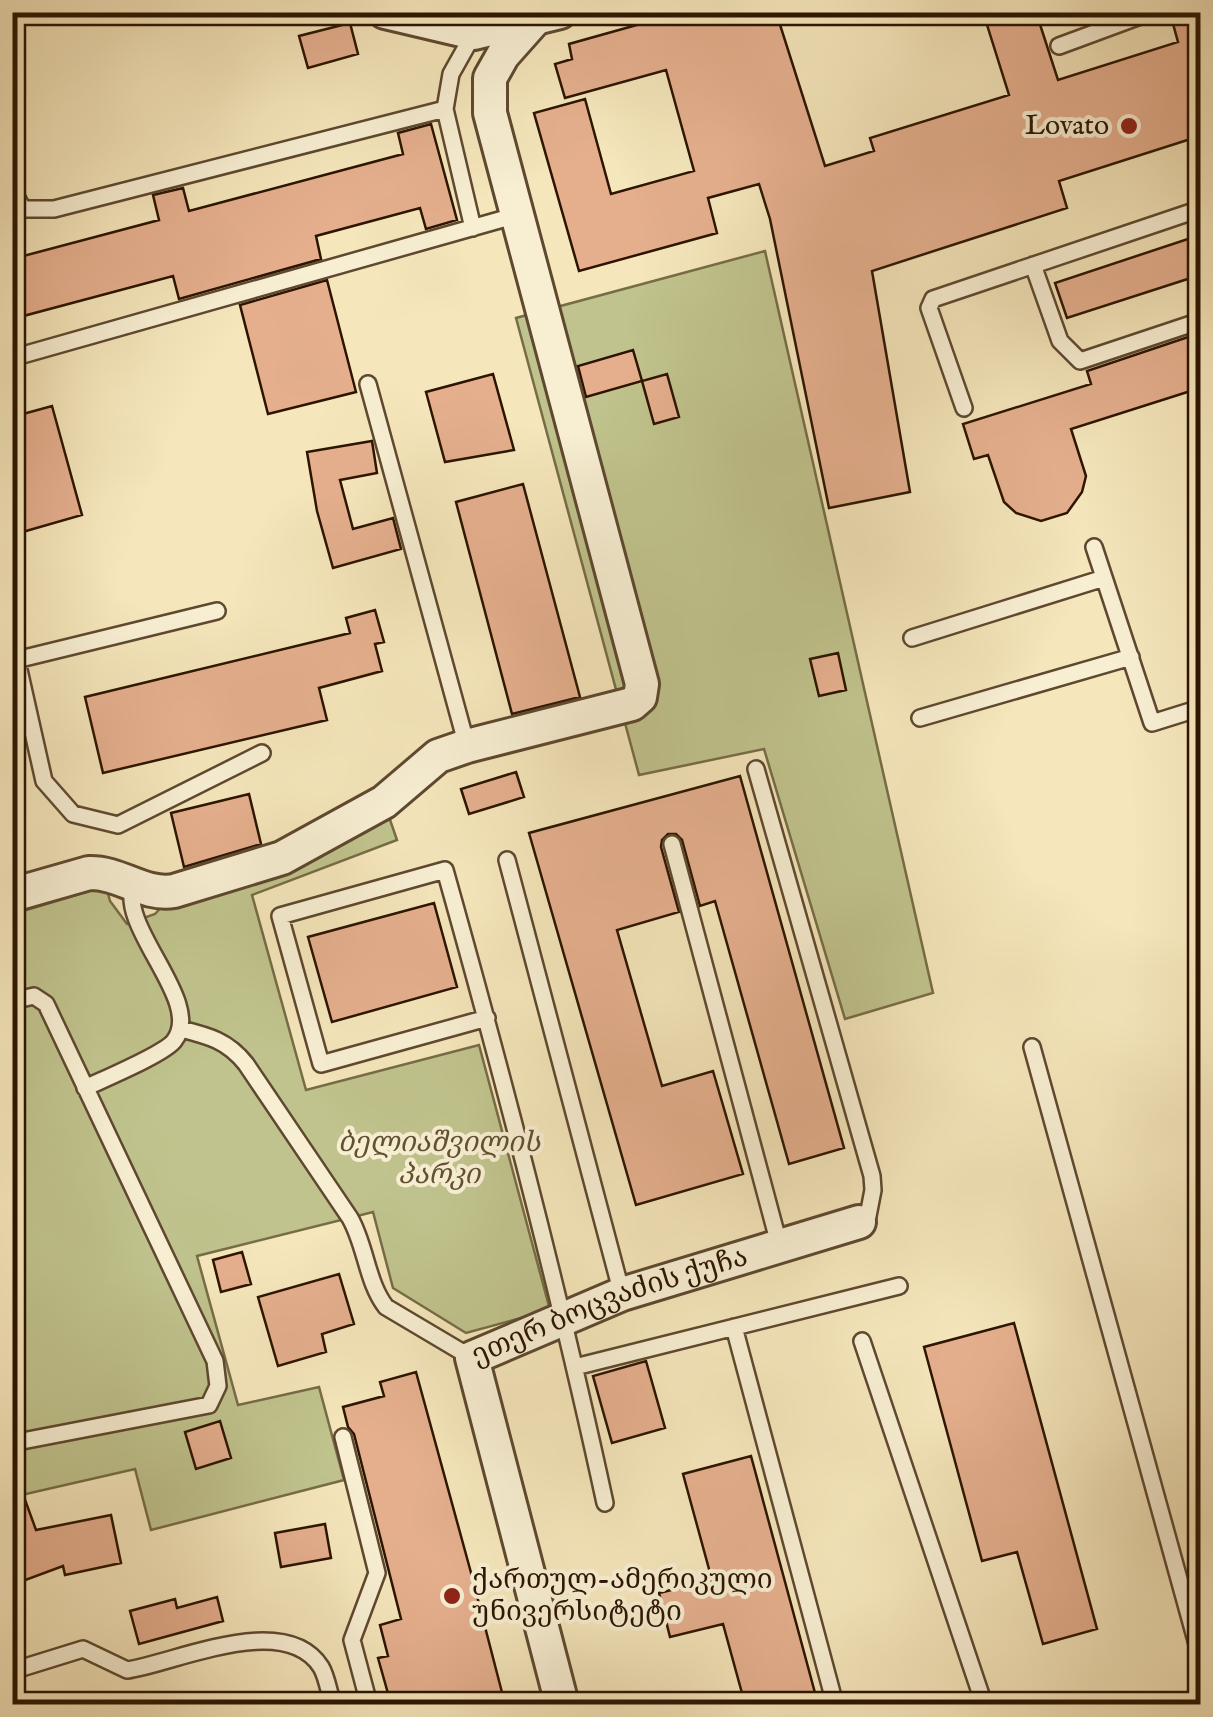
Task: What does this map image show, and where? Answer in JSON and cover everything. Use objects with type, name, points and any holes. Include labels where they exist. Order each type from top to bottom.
[{"type":"street","points":[[385,12],[474,33],[548,16]]},
{"type":"street","points":[[12,895],[102,872],[159,894],[174,892],[282,858],[384,802],[438,756],[632,704],[640,697],[642,684],[490,113],[490,78],[503,55],[548,16]]},
{"type":"street","name":"ეთერ ბოცვაძის ქუჩა","points":[[562,1704],[472,1358],[622,1294],[859,1222]]},
{"type":"lane","points":[[1059,46],[1151,12]]},
{"type":"lane","points":[[473,228],[445,108],[451,74],[474,33]]},
{"type":"lane","points":[[12,189],[23,209],[54,208],[445,108]]},
{"type":"lane","points":[[964,408],[928,308],[932,299],[1200,209]]},
{"type":"lane","points":[[12,358],[516,215]]},
{"type":"lane","points":[[1033,265],[1060,341],[1080,361],[1200,321]]},
{"type":"lane","points":[[368,384],[466,746]]},
{"type":"lane","points":[[1094,547],[1152,723],[1200,708]]},
{"type":"lane","points":[[912,638],[1104,578]]},
{"type":"lane","points":[[217,611],[15,661],[44,781],[73,814],[118,824],[262,753]]},
{"type":"lane","points":[[920,718],[1131,658]]},
{"type":"lane","points":[[756,769],[872,1176],[868,1216],[859,1222]]},
{"type":"lane","points":[[672,844],[779,1244]]},
{"type":"lane","points":[[507,860],[622,1294]]},
{"type":"lane","points":[[486,1018],[321,1064],[280,916],[445,870],[486,1018],[565,1321],[605,1504]]},
{"type":"lane","points":[[86,1088],[172,1044],[181,1029],[182,1018],[175,1000],[130,906],[134,884]]},
{"type":"lane","points":[[12,1002],[34,996],[46,1004],[215,1362],[218,1386],[209,1405],[12,1443]]},
{"type":"lane","points":[[181,1029],[215,1037],[246,1064],[350,1218],[362,1239],[377,1295],[386,1307],[472,1358]]},
{"type":"lane","points":[[1032,1048],[1200,1655]]},
{"type":"lane","points":[[575,1366],[899,1286]]},
{"type":"lane","points":[[734,1327],[834,1704]]},
{"type":"lane","points":[[862,1341],[984,1704]]},
{"type":"lane","points":[[343,1437],[376,1572],[352,1640],[369,1704]]},
{"type":"lane","points":[[12,1670],[76,1650],[88,1650],[128,1670],[253,1640],[284,1642],[322,1667],[333,1704]]},
{"type":"green space","points":[[765,251],[933,993],[845,1019],[764,749],[639,775],[516,318]]},
{"type":"green space","name":"ბელიაშვილის პარკი","points":[[388,814],[397,840],[252,895],[306,1090],[479,1045],[550,1310],[466,1333],[393,1288],[373,1212],[197,1256],[238,1405],[319,1387],[344,1480],[151,1530],[135,1469],[13,1497],[13,914],[106,886],[110,901],[127,924],[155,914],[165,903]]},
{"type":"building","points":[[683,12],[776,12],[825,166],[874,151],[870,138],[1009,95],[983,12],[1036,12],[1058,80],[1178,42],[1172,20],[1200,12],[1200,136],[1059,181],[1067,208],[872,271],[910,492],[829,508],[770,219],[759,184],[708,198],[717,233],[579,271],[534,113],[585,99],[611,194],[694,171],[666,70],[565,98],[555,64],[572,59],[569,44]]},
{"type":"building","points":[[350,23],[358,54],[308,68],[299,36]]},
{"type":"building","points":[[431,124],[457,220],[426,229],[420,208],[316,236],[321,259],[179,299],[173,276],[12,319],[12,259],[159,220],[153,195],[183,188],[189,211],[403,154],[398,133]]},
{"type":"building","points":[[1200,235],[1200,275],[1067,318],[1055,283]]},
{"type":"building","points":[[327,280],[356,392],[268,414],[240,305]]},
{"type":"building","points":[[1200,333],[1200,388],[1071,429],[1086,476],[1082,492],[1067,513],[1041,521],[1016,513],[1004,502],[988,455],[974,459],[963,424],[1091,384],[1087,371]]},
{"type":"building","points":[[633,350],[642,381],[586,397],[578,366]]},
{"type":"building","points":[[493,374],[514,450],[445,462],[426,392]]},
{"type":"building","points":[[667,374],[679,417],[654,424],[642,381]]},
{"type":"building","points":[[52,406],[82,515],[12,535],[12,417]]},
{"type":"building","points":[[372,441],[377,473],[340,480],[353,529],[393,518],[401,549],[333,568],[317,511],[307,452]]},
{"type":"building","points":[[523,484],[580,697],[512,714],[456,502]]},
{"type":"building","points":[[375,610],[384,642],[375,644],[382,671],[319,688],[327,720],[103,773],[85,697],[350,633],[346,618]]},
{"type":"building","points":[[838,653],[846,690],[819,696],[810,659]]},
{"type":"building","points":[[516,772],[524,797],[469,814],[461,789]]},
{"type":"building","points":[[740,776],[844,1148],[789,1164],[715,901],[700,906],[682,840],[676,834],[668,834],[661,847],[679,912],[617,930],[662,1086],[713,1071],[743,1174],[636,1205],[529,833]]},
{"type":"building","points":[[249,794],[261,844],[184,867],[171,813]]},
{"type":"building","points":[[434,903],[457,987],[332,1022],[308,937]]},
{"type":"building","points":[[242,1252],[251,1284],[221,1292],[213,1260]]},
{"type":"building","points":[[339,1274],[354,1324],[322,1334],[326,1352],[278,1366],[258,1297]]},
{"type":"building","points":[[1014,1323],[1097,1629],[1043,1644],[1017,1552],[982,1561],[924,1347]]},
{"type":"building","points":[[646,1361],[665,1428],[612,1443],[593,1376]]},
{"type":"building","points":[[416,1372],[505,1704],[391,1704],[378,1658],[388,1656],[380,1625],[401,1619],[354,1434],[343,1407],[384,1396],[380,1382]]},
{"type":"building","points":[[220,1421],[231,1458],[196,1469],[185,1432]]},
{"type":"building","points":[[751,1456],[818,1704],[745,1704],[723,1624],[670,1637],[659,1593],[712,1580],[683,1474]]},
{"type":"building","points":[[16,1475],[36,1530],[111,1515],[121,1563],[65,1575],[63,1566],[12,1585],[12,1476]]},
{"type":"building","points":[[325,1524],[331,1558],[281,1567],[275,1533]]},
{"type":"building","points":[[217,1597],[223,1621],[139,1644],[130,1611],[175,1599],[177,1608]]},
{"type":"place","name":"Lovato","points":[[1129,126]]},
{"type":"place","name":"ქართულ-ამერიკული უნივერსიტეტი","points":[[452,1596]]}]
